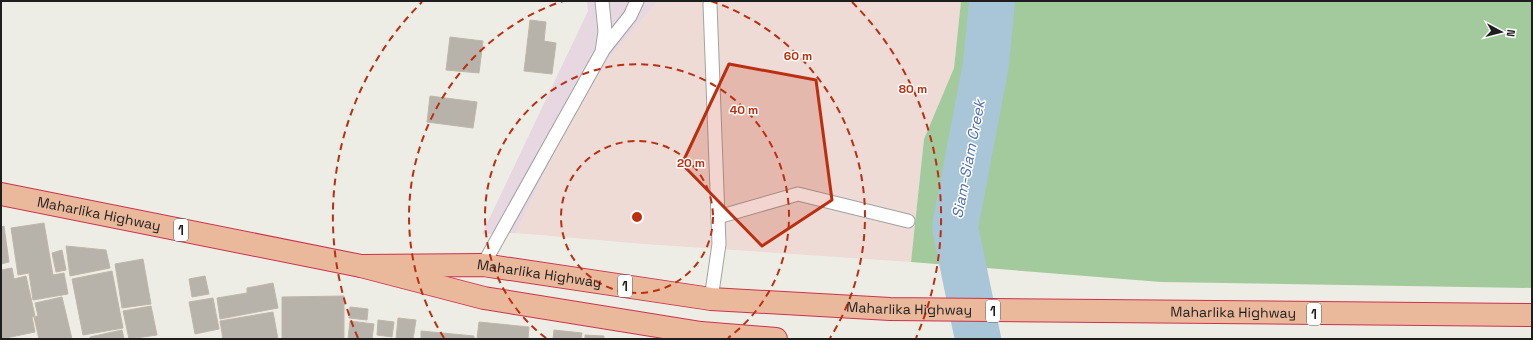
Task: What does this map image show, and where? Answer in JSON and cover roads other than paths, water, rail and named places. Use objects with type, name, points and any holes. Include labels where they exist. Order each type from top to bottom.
[{"type":"highway","name":"Maharlika Highway","points":[[1,194],[361,266],[484,298],[701,333],[776,339]]},
{"type":"highway","name":"Maharlika Highway","points":[[361,266],[482,265],[711,299],[890,309],[1532,315]]},
{"type":"lane","points":[[602,1],[605,31],[602,52]]},
{"type":"lane","points":[[482,265],[602,52],[630,16],[637,1]]},
{"type":"lane","points":[[710,4],[719,244],[711,299]]},
{"type":"lane","points":[[718,217],[798,194],[908,221]]},
{"type":"waterway","name":"Siam-Siam Creek","points":[[978,339],[955,227],[986,64],[992,1]]}]
